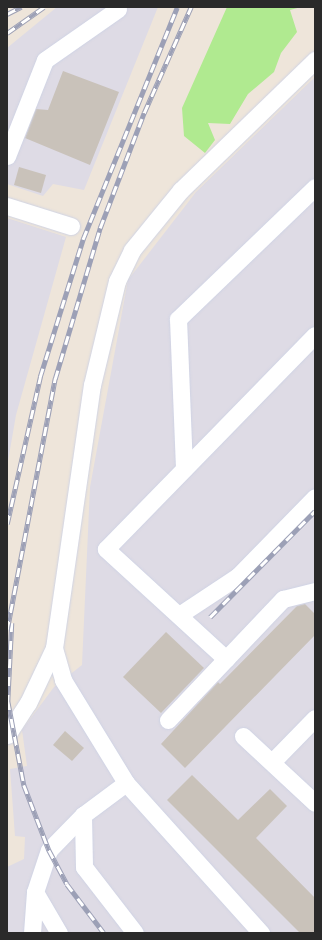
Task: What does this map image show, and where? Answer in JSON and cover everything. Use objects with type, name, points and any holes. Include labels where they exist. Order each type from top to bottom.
[{"type":"lane","points":[[7,156],[45,60],[118,9]]},
{"type":"lane","points":[[7,735],[28,703],[54,648],[92,385],[117,281],[132,250],[181,190],[315,60]]},
{"type":"lane","points":[[184,468],[178,319],[315,187]]},
{"type":"lane","points":[[7,206],[71,226]]},
{"type":"lane","points":[[226,659],[106,549],[315,335]]},
{"type":"lane","points":[[179,615],[238,576],[315,497]]},
{"type":"lane","points":[[168,720],[283,599],[315,591]]},
{"type":"lane","points":[[54,648],[63,680],[126,783],[261,933]]},
{"type":"lane","points":[[273,760],[315,718]]},
{"type":"lane","points":[[243,736],[273,760],[315,803]]},
{"type":"lane","points":[[32,933],[35,892],[49,850],[83,815],[126,783]]},
{"type":"lane","points":[[83,815],[84,867],[135,933]]},
{"type":"lane","points":[[35,892],[59,933]]},
{"type":"shaded area","points":[[57,7],[158,7],[84,190],[53,184],[43,196],[7,184],[7,48]]},
{"type":"shaded area","points":[[315,77],[315,933],[7,933],[7,867],[24,859],[25,837],[15,836],[10,769],[27,766],[22,730],[54,687],[82,665],[90,487],[128,280],[196,192]]},
{"type":"shaded area","points":[[7,218],[66,237],[16,415],[7,467]]},
{"type":"green space","points":[[227,7],[301,7],[290,10],[297,32],[281,53],[274,72],[248,94],[230,124],[208,123],[215,140],[205,153],[184,136],[182,108]]},
{"type":"building","points":[[63,71],[119,92],[90,165],[25,138],[36,109],[48,110]]},
{"type":"building","points":[[19,167],[46,175],[41,193],[14,185]]},
{"type":"building","points":[[305,604],[315,614],[315,635],[185,768],[161,744],[218,682],[220,684],[297,606]]},
{"type":"building","points":[[166,632],[204,668],[161,713],[123,677]]},
{"type":"building","points":[[65,731],[84,748],[72,761],[53,745]]},
{"type":"building","points":[[192,775],[238,820],[270,789],[287,806],[256,838],[315,898],[315,933],[300,933],[167,800]]},
{"type":"railway","points":[[7,14],[21,7]]},
{"type":"railway","points":[[7,33],[44,7]]},
{"type":"railway","points":[[7,524],[40,377],[83,239],[177,7]]},
{"type":"railway","points":[[7,630],[55,379],[100,228],[144,113],[191,7]]},
{"type":"railway","points":[[210,617],[315,511]]},
{"type":"railway","points":[[12,623],[8,701],[24,785],[49,850],[67,884],[104,933]]}]
